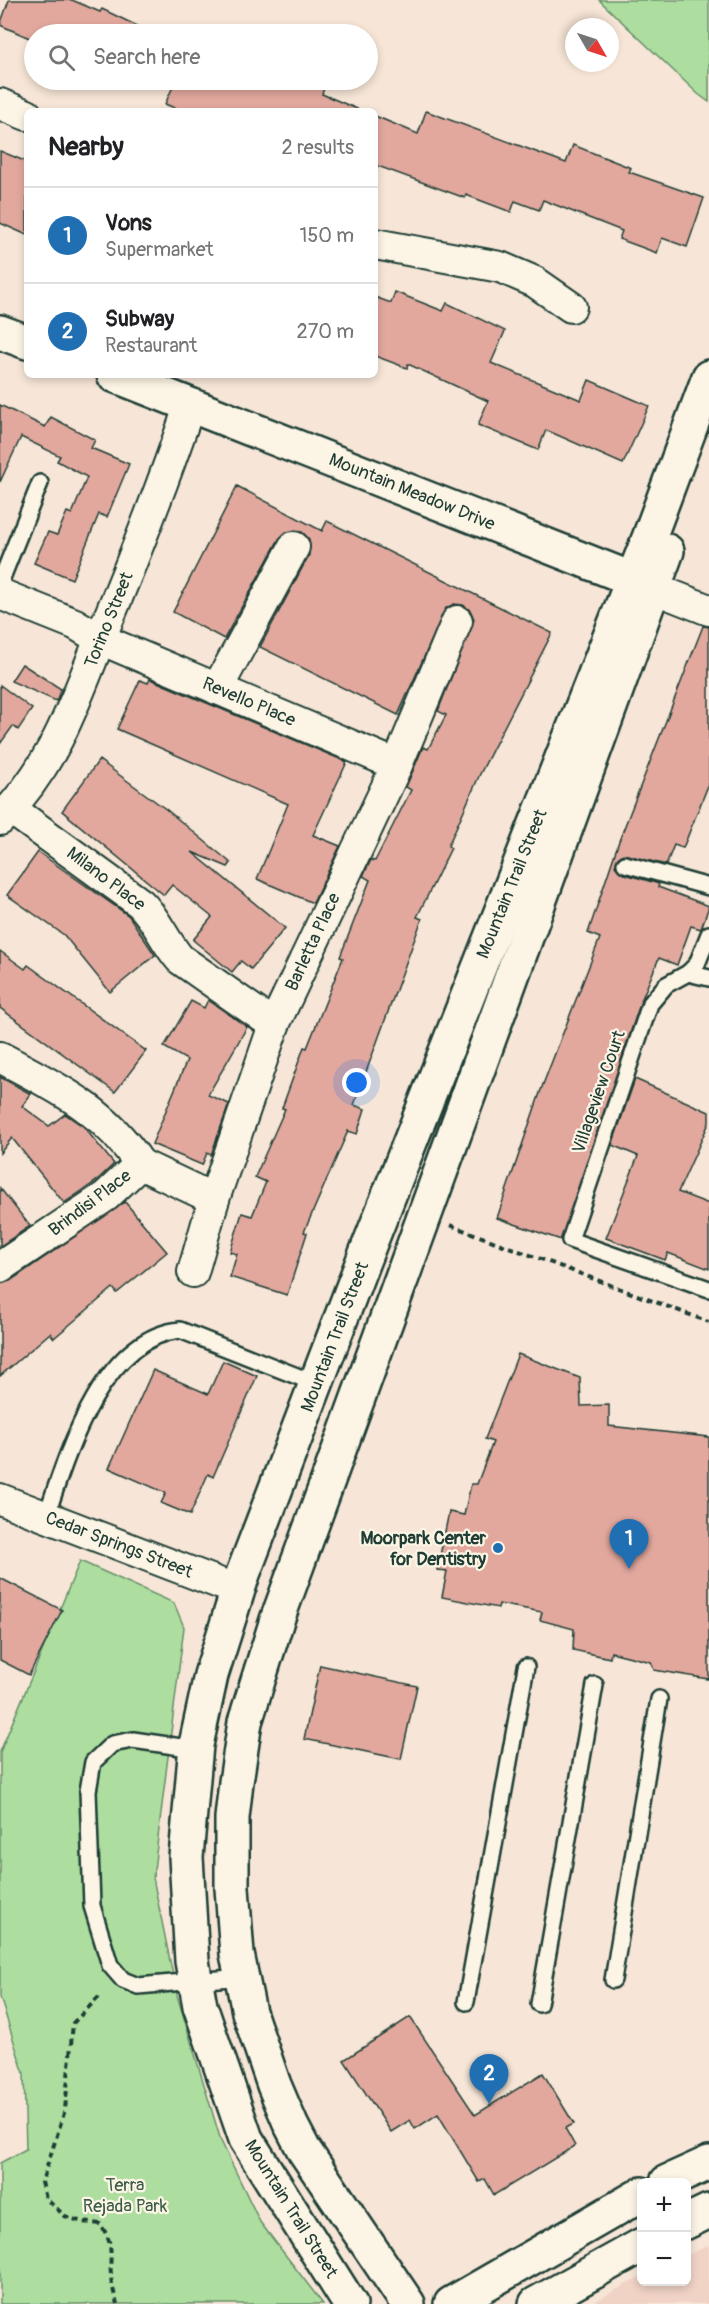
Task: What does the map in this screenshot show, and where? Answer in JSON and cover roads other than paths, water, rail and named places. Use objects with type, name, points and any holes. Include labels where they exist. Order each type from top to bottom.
[{"type":"street","points":[[0,104],[24,113]]},
{"type":"street","points":[[378,245],[500,267],[535,282],[571,307]]},
{"type":"street","points":[[0,332],[24,341]]},
{"type":"street","name":"Mountain Trail Street","points":[[408,2304],[304,2150],[274,2085],[253,2023],[237,1954],[232,1888],[232,1818],[245,1722],[277,1620],[424,1215],[643,583],[709,377]]},
{"type":"street","name":"Mountain Meadow Drive","points":[[122,378],[709,610]]},
{"type":"street","name":"Torino Street","points":[[6,815],[42,770],[68,722],[144,533],[190,404]]},
{"type":"street","name":"Mountain Trail Street","points":[[350,2304],[246,2139],[217,2061],[200,2006],[192,1961],[186,1857],[195,1749],[211,1675],[237,1590],[317,1384],[709,421]]},
{"type":"street","points":[[217,689],[294,547]]},
{"type":"street","name":"Revello Place","points":[[0,594],[75,624],[100,639],[397,765]]},
{"type":"street","name":"Barletta Place","points":[[193,1272],[214,1199],[274,1025],[397,765],[457,621]]},
{"type":"street","name":"Milano Place","points":[[6,815],[140,903],[151,913],[180,959],[274,1025]]},
{"type":"street","points":[[0,1057],[97,1114],[114,1129],[140,1164]]},
{"type":"street","name":"Brindisi Place","points":[[0,1267],[106,1196],[140,1164],[214,1199]]},
{"type":"street","name":"Cedar Springs Street","points":[[0,1498],[237,1590]]},
{"type":"street","points":[[676,2178],[709,2163]]},
{"type":"street","points":[[451,2304],[637,2197]]},
{"type":"street","points":[[691,2220],[709,2211]]},
{"type":"street","points":[[536,2304],[637,2248]]},
{"type":"lane","points":[[0,583],[40,483]]},
{"type":"lane","points":[[625,864],[709,887]]},
{"type":"lane","points":[[688,973],[697,964],[709,934]]},
{"type":"lane","points":[[688,973],[709,978]]},
{"type":"lane","name":"Villageview Court","points":[[688,973],[666,985],[650,1004],[570,1240],[709,1289]]},
{"type":"lane","points":[[46,1517],[72,1441],[99,1390],[136,1347],[165,1331],[180,1330],[317,1384]]},
{"type":"lane","points":[[466,2002],[526,1667]]},
{"type":"lane","points":[[539,2004],[595,1685]]},
{"type":"lane","points":[[613,1980],[658,1699]]},
{"type":"lane","points":[[195,1749],[133,1740],[112,1744],[93,1762],[88,1791],[92,1906],[110,1965],[123,1980],[138,1986],[242,1977]]},
{"type":"place","name":"Moorpark Center for Dentistry","points":[[498,1548]]},
{"type":"place","name":"Vons","points":[[629,1569]]},
{"type":"place","name":"Subway","points":[[489,2104]]},
{"type":"park label","name":"Terra Rejada Park","points":[[125,2195]]}]
